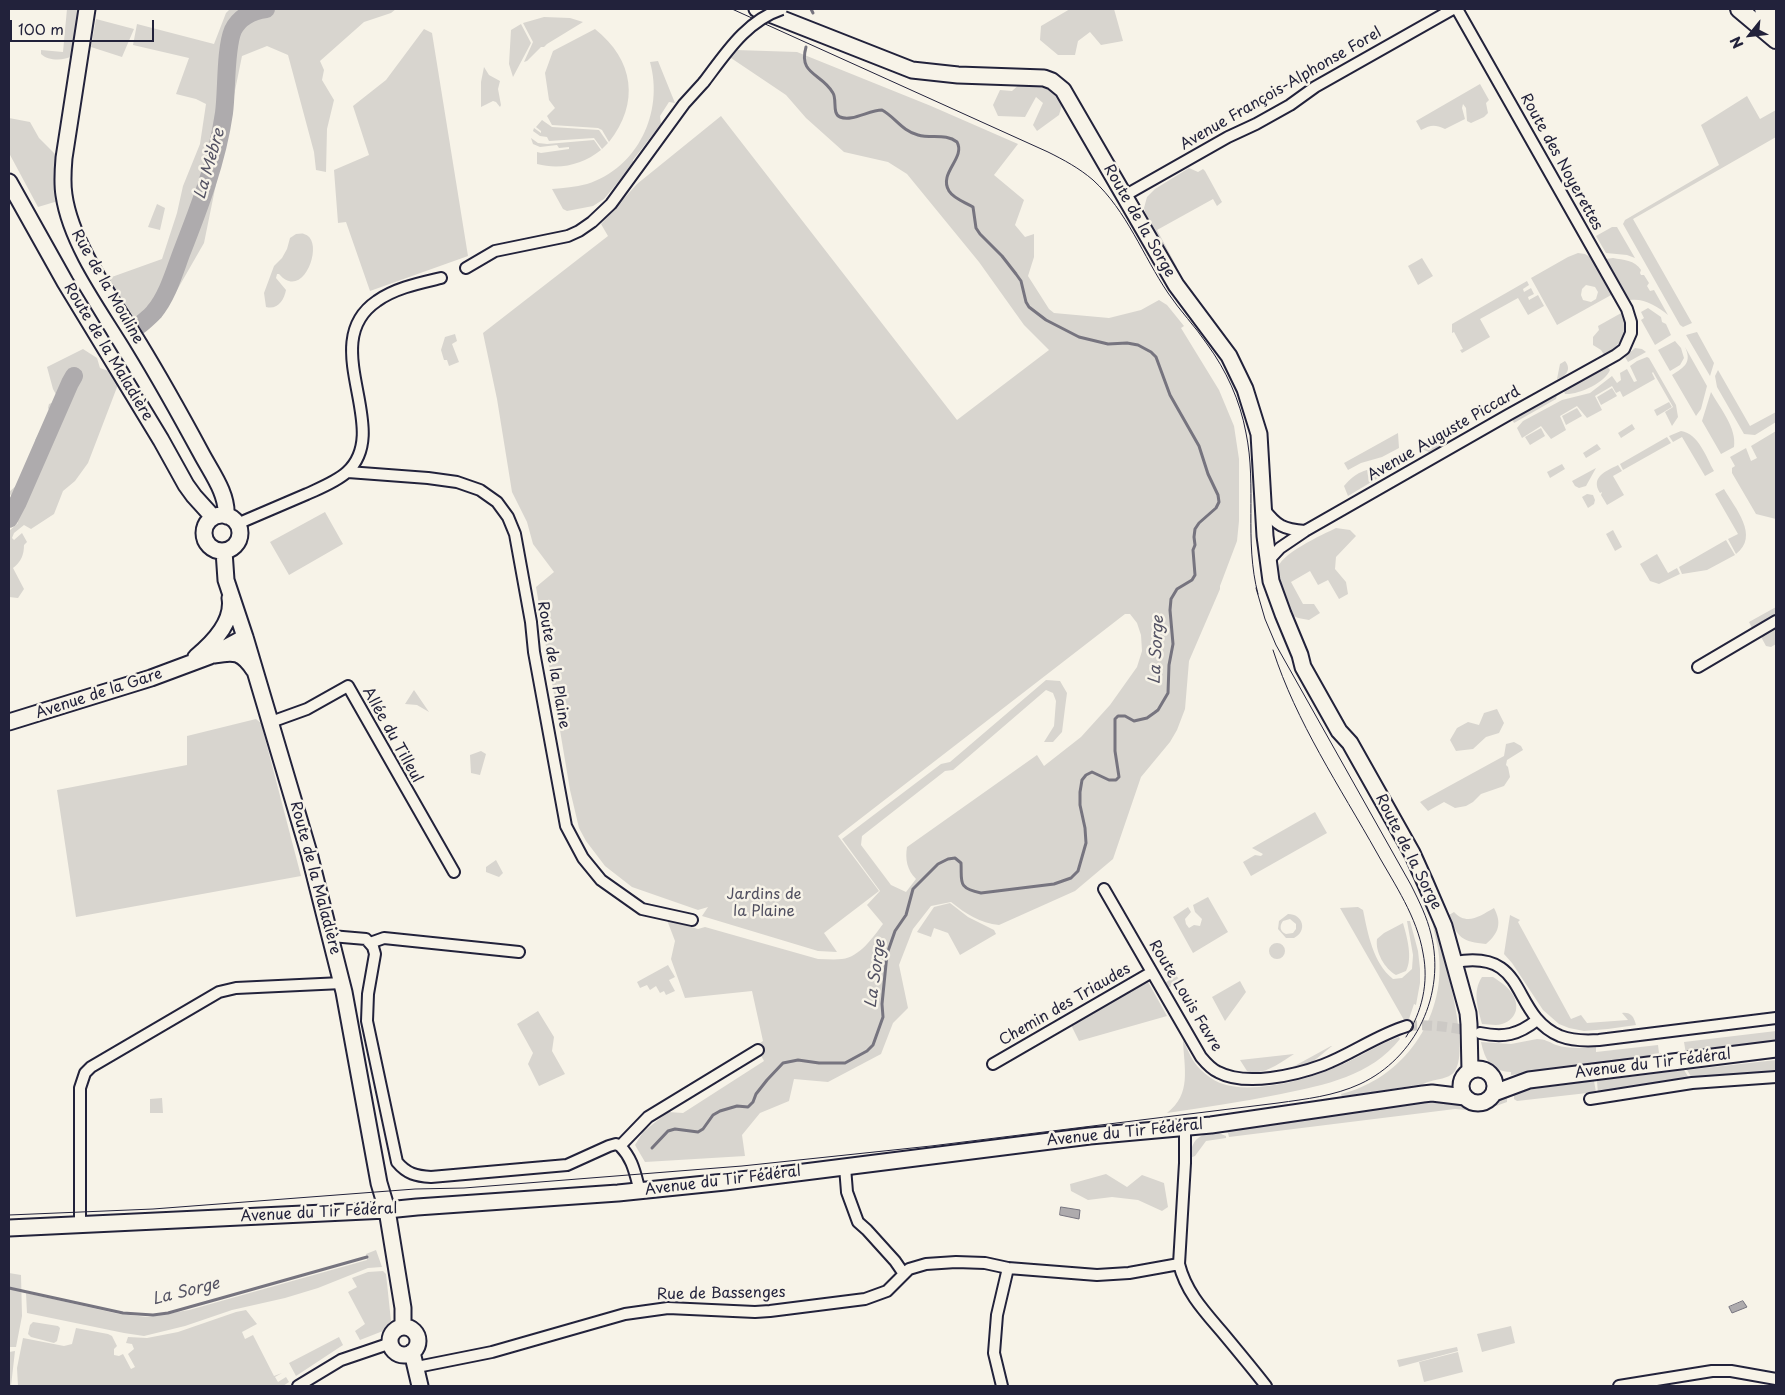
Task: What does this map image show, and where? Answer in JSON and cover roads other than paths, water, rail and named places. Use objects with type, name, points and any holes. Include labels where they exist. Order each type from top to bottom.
[{"type":"main road","name":"Rue de la Mouline","points":[[87,9],[64,158],[63,181],[67,212],[86,255],[180,413],[220,490],[224,500],[226,519]]},
{"type":"main road","name":"Route de la Sorge","points":[[758,9],[912,70],[1044,78],[1052,81],[1063,90],[1177,288],[1217,337],[1238,374],[1251,405],[1259,434],[1264,536],[1271,581],[1290,634],[1300,655],[1311,666],[1345,726],[1350,743],[1412,853],[1422,875],[1444,926],[1489,1073]]},
{"type":"main road","points":[[1739,9],[1776,40]]},
{"type":"main road","points":[[1763,9],[1776,21]]},
{"type":"main road","name":"Route de la Maladière","points":[[9,182],[186,485],[194,496],[226,519]]},
{"type":"main road","points":[[226,519],[240,530],[239,538],[235,546],[224,551],[214,549],[205,539],[206,525],[226,519]]},
{"type":"main road","name":"Route de la Maladière","points":[[224,551],[226,580],[271,722],[309,853],[342,983],[379,1184],[386,1210],[403,1308],[403,1327]]},
{"type":"main road","name":"Avenue de la Gare","points":[[189,663],[224,628],[231,606],[226,580]]},
{"type":"main road","name":"Avenue de la Gare","points":[[210,656],[245,637]]},
{"type":"main road","name":"Avenue de la Gare","points":[[9,722],[150,678],[210,656],[229,652],[247,659],[256,673]]},
{"type":"main road","name":"Route de la Sorge","points":[[1466,1075],[1475,1028]]},
{"type":"main road","name":"Avenue du Tir Fédéral","points":[[1494,1093],[1529,1080],[1776,1048]]},
{"type":"main road","points":[[1477,1069],[1489,1073],[1495,1082],[1494,1093],[1489,1100],[1480,1103],[1472,1102],[1465,1097],[1461,1086],[1466,1075],[1477,1069]]},
{"type":"main road","name":"Avenue du Tir Fédéral","points":[[1489,1073],[1529,1080]]},
{"type":"main road","name":"Avenue du Tir Fédéral","points":[[1432,1093],[1466,1075]]},
{"type":"main road","name":"Avenue du Tir Fédéral","points":[[9,1228],[386,1210],[640,1191],[1090,1136],[1211,1125],[1432,1093],[1465,1097]]},
{"type":"main road","points":[[403,1327],[412,1329],[417,1336],[417,1345],[408,1354],[395,1351],[391,1343],[393,1332],[403,1327]]},
{"type":"main road","points":[[412,1352],[420,1386]]},
{"type":"street","points":[[466,268],[495,251],[568,236],[592,222],[611,204],[684,104],[704,82],[731,45],[748,28],[762,18],[782,9]]},
{"type":"street","name":"Avenue François-Alphonse Forel","points":[[1124,196],[1228,137],[1290,105],[1315,87],[1453,9]]},
{"type":"street","name":"Route des Noyerettes","points":[[1457,9],[1627,309],[1631,322],[1631,333]]},
{"type":"street","points":[[226,519],[329,484],[348,472],[358,455],[363,432],[352,354],[352,335],[359,319],[367,308],[379,299],[441,278]]},
{"type":"street","name":"Avenue Auguste Piccard","points":[[1268,561],[1280,548],[1305,531],[1508,415],[1607,361],[1624,349],[1631,333]]},
{"type":"street","name":"Route de la Plaine","points":[[348,472],[457,482],[480,490],[497,502],[508,517],[515,534],[531,622],[534,652],[566,826],[583,858],[602,880],[642,909],[692,920]]},
{"type":"street","points":[[1263,509],[1278,526],[1305,531]]},
{"type":"street","points":[[1698,667],[1776,621]]},
{"type":"street","name":"Allée du Tilleul","points":[[271,722],[306,709],[348,686],[454,872]]},
{"type":"street","name":"Route Louis Favre","points":[[1104,889],[1201,1057],[1209,1066],[1226,1076],[1258,1078],[1305,1071],[1407,1026]]},
{"type":"street","points":[[330,936],[366,939],[374,947],[375,954],[367,1012],[394,1151],[397,1162],[403,1170],[410,1174],[431,1177],[567,1165],[616,1144],[625,1150],[634,1168],[640,1191]]},
{"type":"street","points":[[370,943],[384,938],[519,952]]},
{"type":"street","points":[[1455,962],[1480,960],[1499,966],[1517,987],[1538,1020],[1560,1036],[1571,1040],[1599,1040],[1776,1018]]},
{"type":"street","name":"Chemin des Triaudes","points":[[992,1064],[1152,972]]},
{"type":"street","points":[[80,1226],[80,1088],[85,1074],[91,1067],[218,992],[236,988],[342,983]]},
{"type":"street","points":[[1475,1028],[1493,1036],[1517,1033],[1538,1020]]},
{"type":"street","points":[[620,1146],[648,1117],[758,1050]]},
{"type":"street","points":[[1590,1099],[1692,1083],[1776,1077]]},
{"type":"street","points":[[1185,1126],[1185,1163],[1179,1264],[1183,1279],[1191,1294],[1266,1386]]},
{"type":"street","points":[[845,1167],[848,1192],[858,1222],[878,1242],[904,1274]]},
{"type":"street","name":"Rue de Bassenges","points":[[416,1367],[492,1352],[625,1314],[668,1308],[762,1312],[851,1302],[887,1291],[909,1269],[926,1264],[986,1263],[1008,1268],[1097,1275],[1128,1273],[1179,1264]]},
{"type":"street","points":[[1002,1386],[994,1353],[998,1316],[1008,1268]]},
{"type":"street","points":[[298,1386],[310,1383],[340,1360],[391,1343]]},
{"type":"street","points":[[1619,1386],[1712,1371],[1776,1379]]},
{"type":"waterway","name":"La Mèbre","points":[[140,325],[159,306],[166,292],[207,185],[221,131],[227,59],[233,30],[239,21],[247,15],[266,9]]},
{"type":"waterway","name":"La Sorge","points":[[811,9],[813,13]]},
{"type":"waterway","name":"La Sorge","points":[[652,1148],[668,1131],[675,1129],[698,1132],[703,1129],[713,1115],[720,1111],[737,1106],[748,1107],[767,1080],[783,1063],[798,1060],[819,1063],[845,1063],[867,1051],[873,1045],[883,1017],[882,1004],[887,954],[895,931],[906,915],[913,889],[938,864],[955,858],[961,863],[961,880],[964,886],[981,893],[1054,884],[1071,878],[1078,871],[1086,843],[1080,805],[1082,780],[1092,772],[1109,780],[1116,780],[1119,777],[1115,751],[1115,719],[1118,716],[1125,716],[1134,721],[1147,718],[1158,710],[1168,693],[1169,665],[1173,644],[1171,599],[1177,589],[1192,580],[1195,575],[1193,550],[1195,545],[1195,529],[1216,508],[1219,502],[1199,446],[1170,395],[1156,357],[1138,345],[1127,343],[1108,344],[1079,337],[1046,320],[1029,307],[1021,281],[1002,256],[976,228],[973,207],[949,191],[947,178],[958,154],[957,142],[953,139],[912,133],[882,110],[850,118],[840,117],[835,110],[833,93],[823,81],[808,69],[805,63],[806,47]]},
{"type":"waterway","name":"La Mèbre","points":[[9,519],[74,376]]},
{"type":"waterway","name":"La Sorge","points":[[9,1288],[123,1313],[153,1315],[168,1313],[367,1257]]},
{"type":"tunnel","points":[[1407,1026],[1441,1026],[1474,1032]]},
{"type":"tram line","points":[[732,9],[1048,152],[1082,172],[1105,192],[1125,220],[1168,293],[1214,354],[1236,397],[1246,433],[1249,453],[1252,554],[1258,594]]},
{"type":"tram line","points":[[9,1215],[153,1209],[415,1189],[464,1188],[742,1166],[931,1146],[1278,1103],[1330,1094],[1360,1084],[1380,1073],[1397,1058],[1411,1041],[1422,1022],[1430,1001],[1434,979],[1435,957],[1431,934],[1425,915],[1411,885],[1276,645],[1265,619],[1256,588]]},
{"type":"tram line","points":[[1273,650],[1306,728],[1398,889],[1416,927],[1423,953],[1425,975],[1420,1007],[1406,1037]]},
{"type":"park label","name":"Jardins de la Plaine","points":[[764,904]]}]
